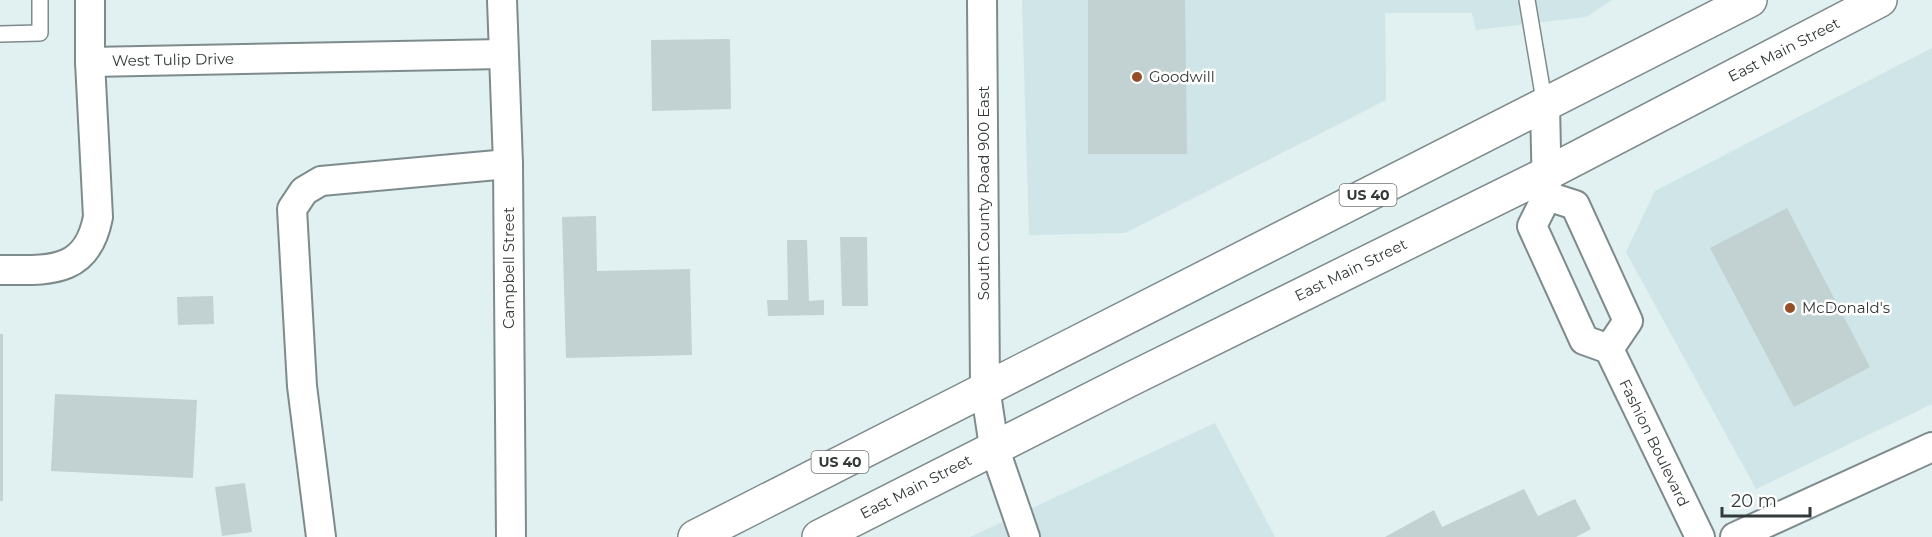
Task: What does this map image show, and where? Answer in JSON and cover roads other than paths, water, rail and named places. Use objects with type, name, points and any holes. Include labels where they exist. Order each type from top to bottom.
[{"type":"main road","name":"US 40","points":[[694,537],[985,387],[1545,106],[1750,0]]},
{"type":"main road","name":"East Main Street","points":[[819,537],[994,447],[1547,185],[1880,0]]},
{"type":"street","points":[[90,0],[90,62]]},
{"type":"street","name":"Campbell Street","points":[[502,0],[508,164],[512,537]]},
{"type":"street","name":"South County Road 900 East","points":[[982,0],[985,387],[994,447],[1024,537]]},
{"type":"street","name":"West Tulip Drive","points":[[0,270],[36,270],[72,263],[90,245],[98,217],[90,62],[503,54]]},
{"type":"street","points":[[1545,106],[1547,185],[1532,226],[1584,340],[1609,350],[1628,321],[1575,205],[1547,185]]},
{"type":"street","points":[[321,537],[302,386],[292,209],[304,191],[321,181],[508,164]]},
{"type":"street","name":"Fashion Boulevard","points":[[1609,350],[1700,537]]},
{"type":"street","points":[[1735,537],[1932,447]]},
{"type":"lane","points":[[0,34],[40,33],[40,0]]},
{"type":"lane","points":[[1527,0],[1545,106]]},
{"type":"place","name":"Goodwill","points":[[1137,77]]},
{"type":"place","name":"McDonald's","points":[[1790,308]]}]
